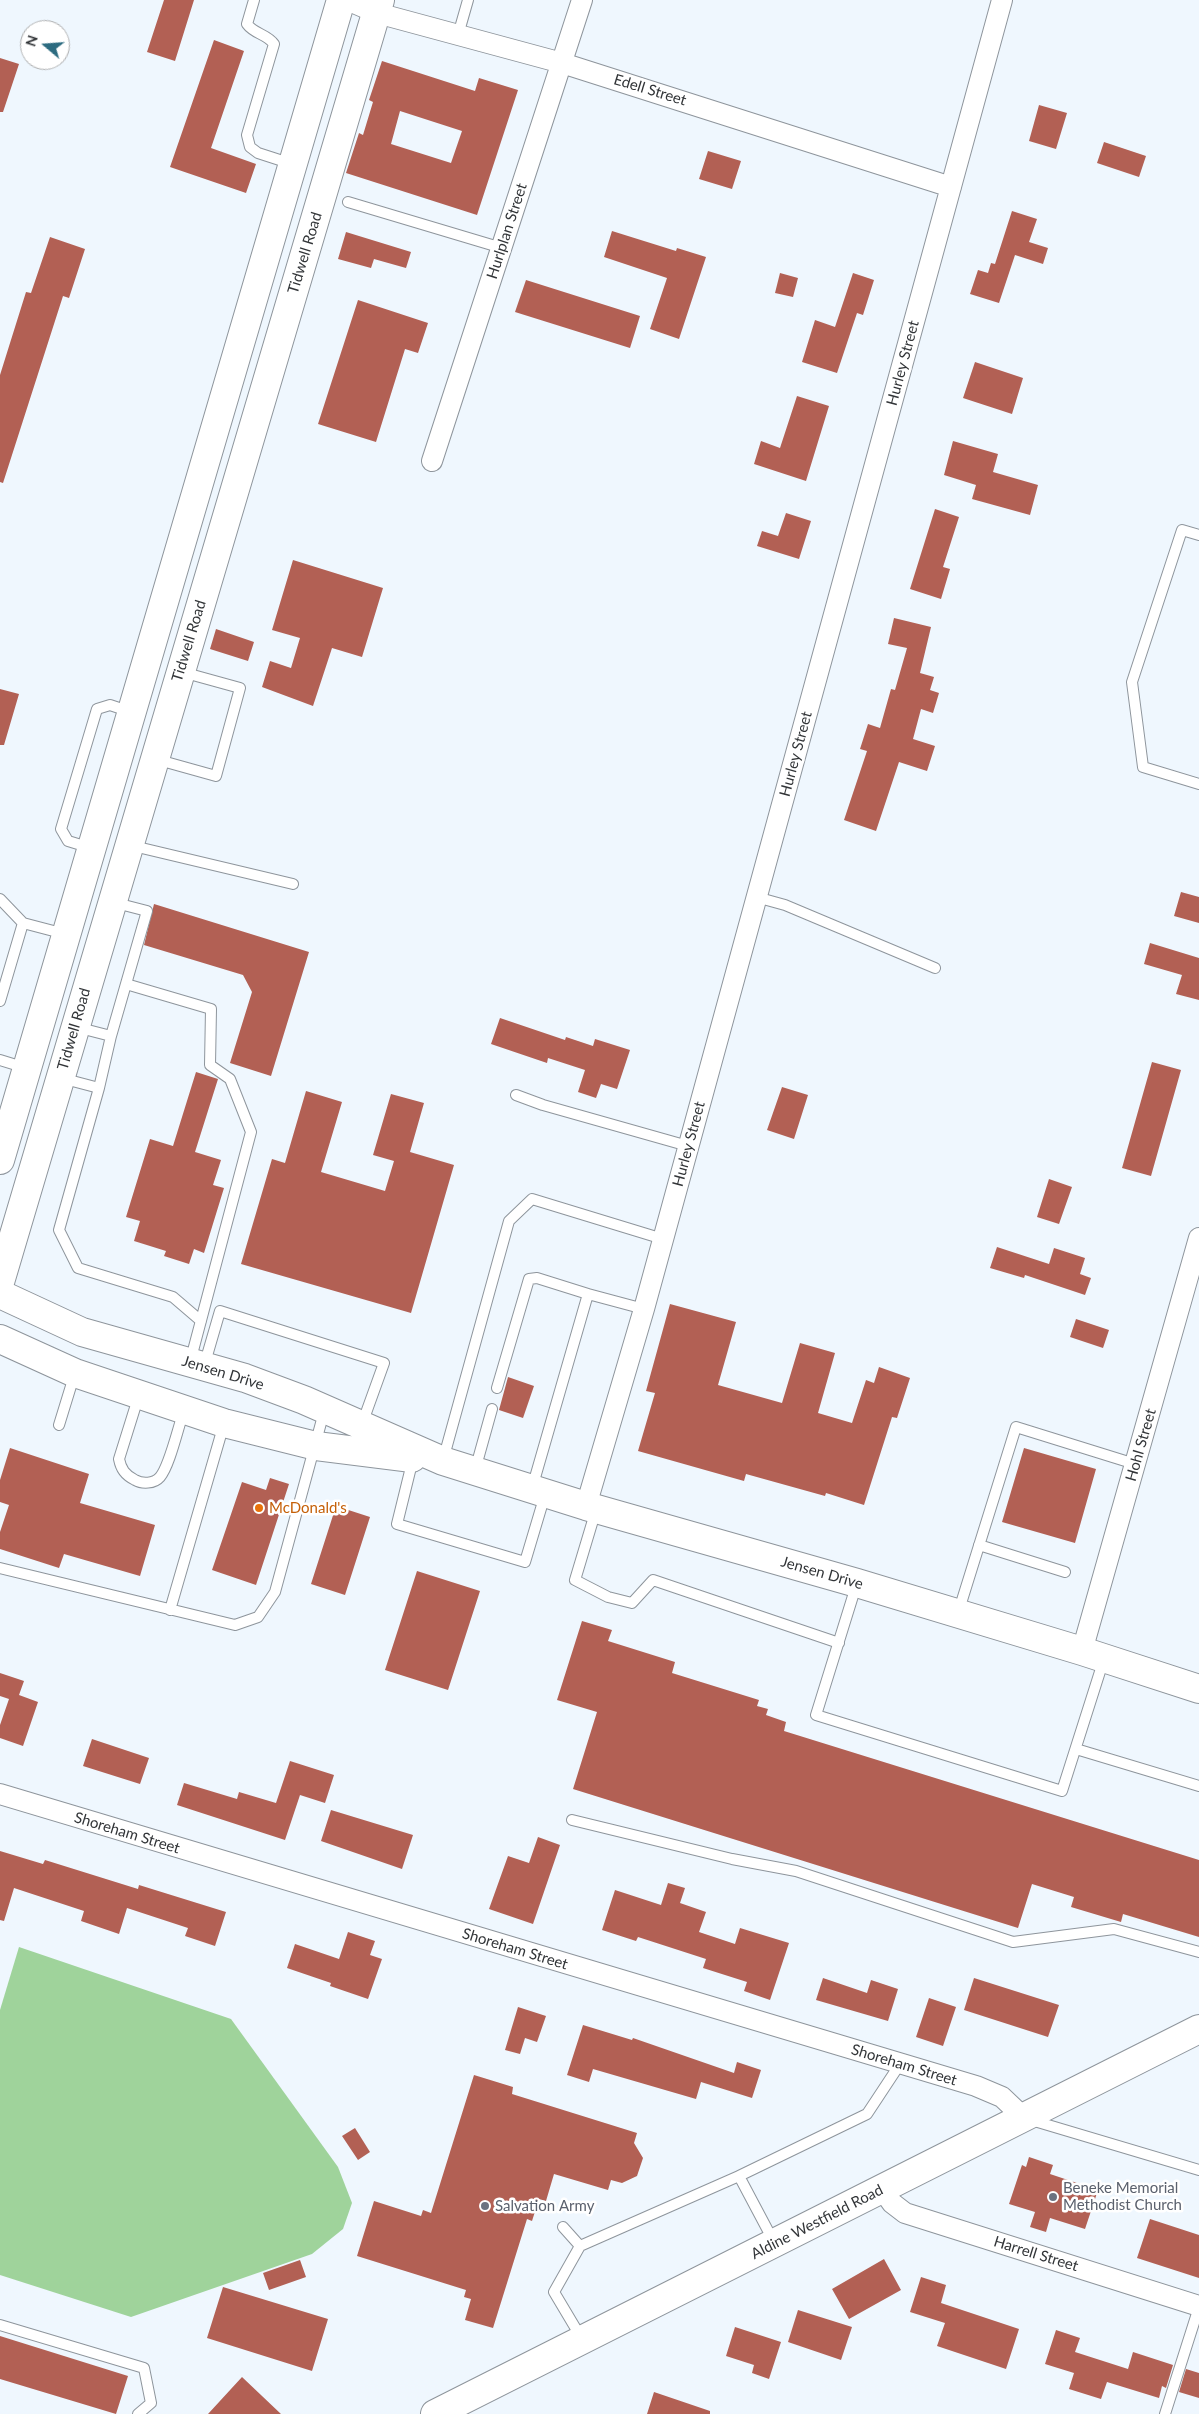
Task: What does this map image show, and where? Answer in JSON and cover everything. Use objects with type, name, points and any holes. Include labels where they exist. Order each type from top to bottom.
[{"type":"main road","points":[[0,1160],[341,0]]},
{"type":"main road","name":"Tidwell Road","points":[[0,1282],[128,844],[378,7]]},
{"type":"main road","points":[[264,265],[299,273]]},
{"type":"main road","points":[[198,491],[230,502]]},
{"type":"main road","points":[[132,712],[165,721]]},
{"type":"main road","points":[[69,926],[108,914]]},
{"type":"main road","points":[[27,1068],[60,1078]]},
{"type":"main road","name":"Jensen Drive","points":[[0,1294],[82,1332],[245,1378],[304,1400],[443,1461],[591,1508],[857,1583],[1199,1689]]},
{"type":"main road","name":"Jensen Drive","points":[[0,1338],[76,1373],[224,1423],[316,1446],[443,1461]]},
{"type":"main road","name":"Aldine Westfield Road","points":[[435,2414],[1199,2029]]},
{"type":"street","name":"Edell Street","points":[[347,0],[378,7],[458,35],[562,63],[951,187]]},
{"type":"street","name":"Hurlplan Street","points":[[432,461],[582,0]]},
{"type":"street","name":"Hurley Street","points":[[591,1508],[688,1146],[1002,0]]},
{"type":"street","name":"Hohl Street","points":[[1093,1655],[1135,1464],[1199,1238]]},
{"type":"street","name":"Shoreham Street","points":[[0,1794],[976,2086],[1002,2097],[1023,2117]]},
{"type":"street","name":"Harrell Street","points":[[882,2189],[892,2203],[905,2213],[1199,2306]]},
{"type":"lane","points":[[254,0],[247,24],[251,30],[271,39],[274,44],[247,135],[250,147],[258,153],[293,164]]},
{"type":"lane","points":[[458,35],[468,0]]},
{"type":"lane","points":[[348,202],[502,248]]},
{"type":"lane","points":[[1199,535],[1182,530],[1132,682],[1143,767],[1199,784]]},
{"type":"lane","points":[[154,759],[216,776],[240,688],[180,671]]},
{"type":"lane","points":[[128,844],[292,884]]},
{"type":"lane","points":[[756,897],[785,905],[935,968]]},
{"type":"lane","points":[[0,899],[23,923],[69,926]]},
{"type":"lane","points":[[108,914],[148,911],[111,1036],[99,1088],[58,1230],[78,1268],[173,1297],[201,1321]]},
{"type":"lane","points":[[0,1000],[23,923]]},
{"type":"lane","points":[[126,984],[211,1009],[210,1065],[230,1079],[251,1132],[201,1321],[197,1365]]},
{"type":"lane","points":[[75,1026],[111,1036]]},
{"type":"lane","points":[[0,1060],[27,1068]]},
{"type":"lane","points":[[60,1078],[99,1088]]},
{"type":"lane","points":[[516,1095],[543,1105],[688,1146]]},
{"type":"lane","points":[[443,1461],[508,1221],[532,1200],[663,1239]]},
{"type":"lane","points":[[498,1388],[529,1280],[537,1278],[644,1309]]},
{"type":"lane","points":[[413,1458],[397,1524],[525,1562],[539,1491],[588,1294]]},
{"type":"lane","points":[[197,1365],[220,1312],[384,1363],[361,1426]]},
{"type":"lane","points":[[59,1425],[76,1373]]},
{"type":"lane","points":[[139,1395],[119,1459],[121,1469],[130,1477],[140,1482],[151,1482],[159,1479],[164,1470],[184,1410]]},
{"type":"lane","points":[[475,1471],[492,1409]]},
{"type":"lane","points":[[0,1568],[235,1625],[258,1617],[275,1592],[316,1446],[324,1410]]},
{"type":"lane","points":[[170,1610],[224,1423]]},
{"type":"lane","points":[[957,1614],[1016,1427],[1135,1464]]},
{"type":"lane","points":[[591,1508],[575,1580],[608,1597],[632,1603],[653,1580],[839,1643]]},
{"type":"lane","points":[[979,1546],[1065,1572]]},
{"type":"lane","points":[[857,1583],[816,1715],[1062,1791],[1076,1749],[1093,1655]]},
{"type":"lane","points":[[1076,1749],[1199,1786]]},
{"type":"lane","points":[[572,1820],[732,1859],[796,1871],[1014,1942],[1114,1929],[1199,1952]]},
{"type":"lane","points":[[582,2340],[554,2292],[580,2246],[739,2176],[868,2114],[900,2064]]},
{"type":"lane","points":[[1023,2117],[1199,2170]]},
{"type":"lane","points":[[739,2176],[774,2243]]},
{"type":"lane","points":[[563,2227],[580,2246]]},
{"type":"lane","points":[[1165,2414],[1199,2306]]},
{"type":"lane","points":[[0,2325],[144,2368],[151,2403],[138,2414]]},
{"type":"green space","points":[[19,1947],[231,2019],[338,2167],[352,2203],[343,2229],[312,2254],[131,2317],[0,2275],[0,2010]]},
{"type":"building","points":[[164,0],[194,0],[175,61],[147,52]]},
{"type":"building","points":[[214,40],[244,51],[211,148],[256,164],[246,193],[170,167]]},
{"type":"building","points":[[0,58],[19,64],[3,112],[0,112]]},
{"type":"building","points":[[382,61],[475,91],[479,78],[518,90],[477,215],[346,173],[359,133],[363,135],[373,102],[369,100]],"holes":[[[400,111],[462,131],[451,163],[391,144]]]},
{"type":"building","points":[[1039,105],[1067,113],[1056,149],[1029,141]]},
{"type":"building","points":[[1104,142],[1146,156],[1139,177],[1097,163]]},
{"type":"building","points":[[708,151],[741,161],[732,189],[699,179]]},
{"type":"building","points":[[1012,211],[1037,219],[1029,242],[1048,248],[1043,264],[1015,255],[999,303],[970,294],[978,270],[988,273],[991,263],[995,264]]},
{"type":"building","points":[[612,231],[676,251],[677,248],[706,257],[679,339],[650,329],[667,278],[604,257]]},
{"type":"building","points":[[346,232],[411,252],[406,268],[374,259],[371,268],[338,259]]},
{"type":"building","points":[[50,237],[85,249],[69,298],[63,296],[3,483],[0,482],[0,375],[26,292],[31,293]]},
{"type":"building","points":[[780,273],[798,278],[793,297],[775,293]]},
{"type":"building","points":[[853,273],[874,280],[863,315],[857,313],[837,373],[802,362],[815,320],[835,327]]},
{"type":"building","points":[[526,280],[640,316],[630,348],[515,312]]},
{"type":"building","points":[[358,300],[428,323],[418,353],[405,349],[376,442],[318,424]]},
{"type":"building","points":[[975,362],[1023,378],[1012,414],[963,398]]},
{"type":"building","points":[[797,396],[829,406],[806,481],[754,464],[761,441],[780,448]]},
{"type":"building","points":[[953,441],[998,454],[993,472],[1038,485],[1030,515],[972,499],[976,485],[944,475]]},
{"type":"building","points":[[935,509],[959,517],[943,567],[950,569],[941,599],[910,589]]},
{"type":"building","points":[[786,513],[811,521],[799,559],[757,546],[762,531],[778,536]]},
{"type":"building","points":[[293,560],[383,588],[362,657],[332,648],[313,706],[262,687],[270,661],[291,668],[300,638],[272,630]]},
{"type":"building","points":[[894,618],[931,627],[920,673],[934,677],[930,690],[939,693],[933,713],[921,709],[913,739],[935,746],[927,771],[899,762],[876,831],[844,820],[867,751],[860,749],[868,724],[880,728],[891,689],[895,690],[907,648],[888,644]]},
{"type":"building","points":[[216,629],[254,642],[248,661],[210,649]]},
{"type":"building","points":[[0,689],[19,694],[4,745],[0,745]]},
{"type":"building","points":[[1181,892],[1199,897],[1199,923],[1174,916]]},
{"type":"building","points":[[154,904],[309,952],[271,1076],[230,1063],[252,992],[243,975],[144,945]]},
{"type":"building","points":[[1150,943],[1199,958],[1199,1000],[1176,994],[1182,975],[1144,964]]},
{"type":"building","points":[[500,1018],[565,1040],[566,1037],[593,1046],[595,1039],[630,1050],[617,1089],[601,1084],[596,1098],[578,1092],[585,1070],[548,1058],[547,1063],[491,1044]]},
{"type":"building","points":[[1152,1062],[1181,1070],[1151,1176],[1122,1168]]},
{"type":"building","points":[[196,1072],[218,1079],[195,1152],[221,1160],[213,1185],[224,1188],[204,1253],[194,1249],[189,1264],[164,1256],[166,1251],[134,1241],[140,1221],[126,1217],[150,1139],[173,1146]]},
{"type":"building","points":[[782,1087],[808,1095],[794,1139],[767,1130]]},
{"type":"building","points":[[306,1091],[342,1102],[321,1172],[385,1191],[394,1161],[373,1155],[391,1094],[424,1103],[410,1152],[454,1165],[411,1313],[241,1264],[272,1159],[285,1163]]},
{"type":"building","points":[[1049,1179],[1072,1187],[1059,1224],[1037,1217]]},
{"type":"building","points":[[997,1247],[1049,1264],[1054,1248],[1085,1258],[1080,1274],[1091,1278],[1085,1295],[1025,1275],[1024,1278],[990,1268]]},
{"type":"building","points":[[670,1304],[736,1322],[718,1385],[782,1403],[800,1343],[835,1353],[818,1413],[852,1423],[866,1380],[874,1383],[879,1367],[910,1378],[897,1418],[892,1417],[864,1505],[826,1493],[825,1496],[746,1474],[744,1481],[638,1451],[655,1393],[646,1391]]},
{"type":"building","points":[[1076,1319],[1109,1330],[1103,1348],[1070,1337]]},
{"type":"building","points":[[508,1377],[534,1386],[523,1418],[499,1410]]},
{"type":"building","points":[[10,1448],[89,1474],[80,1503],[155,1525],[140,1576],[64,1554],[59,1568],[0,1549],[0,1532],[9,1505],[0,1502],[0,1480]]},
{"type":"building","points":[[1024,1448],[1096,1469],[1075,1543],[1002,1522]]},
{"type":"building","points":[[270,1478],[289,1484],[256,1585],[212,1570],[242,1482],[266,1490]]},
{"type":"building","points":[[336,1506],[370,1517],[345,1595],[311,1584]]},
{"type":"building","points":[[417,1571],[480,1591],[448,1690],[385,1670]]},
{"type":"building","points":[[582,1621],[612,1630],[608,1641],[675,1662],[672,1673],[759,1700],[757,1706],[768,1709],[766,1715],[786,1722],[784,1731],[1199,1860],[1199,1937],[1123,1914],[1121,1922],[1071,1907],[1074,1897],[1032,1884],[1018,1928],[573,1789],[597,1712],[557,1700]]},
{"type":"building","points":[[0,1673],[24,1681],[19,1695],[38,1702],[23,1746],[0,1738],[0,1725],[9,1699],[0,1696]]},
{"type":"building","points":[[92,1739],[149,1758],[140,1784],[83,1766]]},
{"type":"building","points":[[290,1761],[334,1775],[325,1803],[300,1795],[285,1840],[177,1805],[184,1783],[237,1799],[239,1792],[276,1803]]},
{"type":"building","points":[[331,1810],[413,1835],[402,1869],[321,1841]]},
{"type":"building","points":[[538,1837],[560,1845],[533,1924],[489,1909],[508,1856],[529,1863]]},
{"type":"building","points":[[0,1851],[43,1864],[45,1860],[138,1889],[139,1885],[226,1912],[215,1946],[185,1936],[188,1928],[127,1908],[119,1934],[81,1921],[84,1911],[14,1888],[4,1921],[0,1920]]},
{"type":"building","points":[[668,1883],[685,1888],[680,1903],[706,1912],[699,1932],[735,1944],[740,1928],[789,1943],[770,2000],[744,1991],[747,1982],[703,1968],[706,1959],[638,1937],[636,1941],[602,1930],[615,1890],[661,1905]]},
{"type":"building","points":[[348,1932],[375,1941],[370,1955],[382,1959],[368,1999],[330,1986],[331,1983],[287,1968],[295,1944],[339,1959]]},
{"type":"building","points":[[823,1978],[867,1993],[871,1980],[898,1989],[888,2021],[816,2000]]},
{"type":"building","points":[[974,1978],[1059,2005],[1048,2037],[964,2010]]},
{"type":"building","points":[[929,1998],[956,2007],[943,2046],[916,2037]]},
{"type":"building","points":[[518,2007],[546,2016],[537,2042],[525,2038],[520,2054],[505,2050]]},
{"type":"building","points":[[583,2025],[632,2040],[633,2038],[734,2073],[737,2062],[761,2070],[752,2098],[701,2082],[696,2099],[593,2069],[589,2082],[567,2075]]},
{"type":"building","name":"Salvation Army","points":[[474,2075],[513,2087],[512,2094],[637,2133],[634,2143],[643,2158],[637,2176],[622,2183],[611,2180],[608,2190],[554,2174],[546,2201],[539,2199],[532,2221],[527,2219],[493,2328],[465,2320],[471,2299],[464,2297],[466,2290],[357,2256],[374,2201],[421,2216],[423,2210],[431,2213]]},
{"type":"building","points":[[355,2128],[370,2152],[358,2160],[342,2136]]},
{"type":"building","name":"Beneke Memorial Methodist Church","points":[[1029,2157],[1053,2165],[1050,2174],[1098,2190],[1085,2229],[1050,2218],[1046,2232],[1030,2227],[1035,2212],[1009,2204],[1022,2165],[1026,2167]]},
{"type":"building","points":[[1150,2219],[1199,2235],[1199,2278],[1137,2258]]},
{"type":"building","points":[[884,2259],[901,2290],[849,2319],[832,2289]]},
{"type":"building","points":[[300,2260],[306,2277],[269,2290],[263,2273]]},
{"type":"building","points":[[921,2277],[946,2285],[941,2303],[1019,2329],[1006,2369],[937,2346],[945,2323],[910,2312]]},
{"type":"building","points":[[223,2287],[328,2319],[312,2371],[207,2338]]},
{"type":"building","points":[[798,2310],[852,2327],[841,2360],[788,2342]]},
{"type":"building","points":[[735,2327],[781,2342],[769,2379],[752,2373],[754,2365],[726,2356]]},
{"type":"building","points":[[1056,2330],[1080,2338],[1075,2352],[1128,2369],[1133,2352],[1173,2365],[1166,2388],[1162,2386],[1159,2398],[1107,2382],[1101,2399],[1069,2389],[1074,2373],[1045,2364]]},
{"type":"building","points":[[0,2336],[128,2376],[116,2414],[0,2379]]},
{"type":"building","points":[[1186,2369],[1199,2373],[1199,2398],[1179,2392]]},
{"type":"building","points":[[242,2377],[281,2414],[208,2414]]},
{"type":"building","points":[[654,2392],[710,2411],[710,2414],[647,2414]]},
{"type":"place","name":"McDonald's","points":[[259,1508]]},
{"type":"place","name":"Beneke Memorial Methodist Church","points":[[1053,2197]]},
{"type":"place","name":"Salvation Army","points":[[485,2206]]}]
